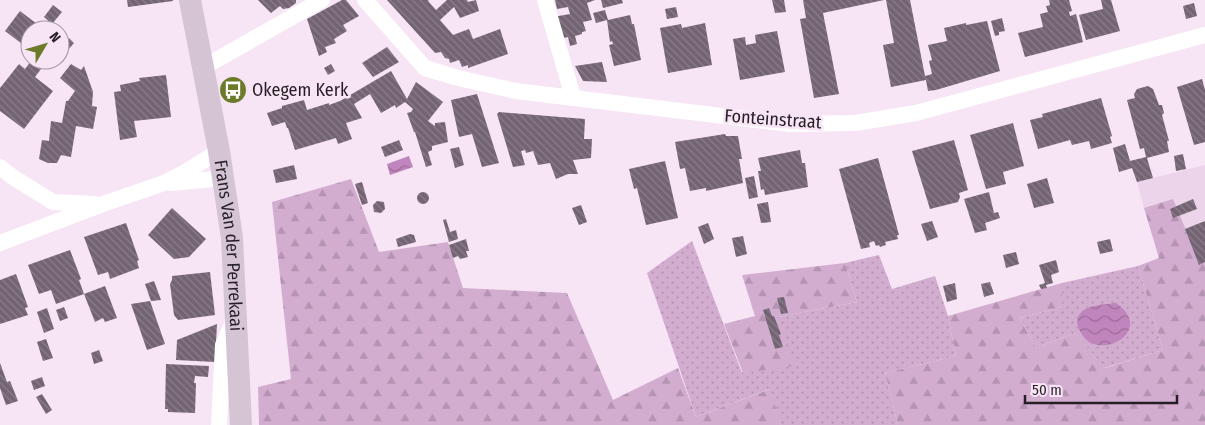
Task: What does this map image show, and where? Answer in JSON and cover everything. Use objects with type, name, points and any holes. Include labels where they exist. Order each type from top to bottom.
[{"type":"main road","name":"Frans Van der Perrekaai","points":[[190,0],[219,151],[232,238],[241,425]]},
{"type":"street","points":[[204,67],[322,0]]},
{"type":"street","name":"Fonteinstraat","points":[[365,0],[425,68],[458,78],[516,91],[789,124],[855,123],[916,113],[1205,35]]},
{"type":"street","points":[[545,0],[573,97]]},
{"type":"street","points":[[0,243],[164,183],[219,151]]},
{"type":"street","points":[[0,167],[53,202],[103,204]]},
{"type":"street","points":[[164,183],[223,178]]},
{"type":"street","name":"Frans Van der Perrekaai","points":[[219,425],[223,345],[236,316]]},
{"type":"shaded area","points":[[1205,165],[1205,262],[1199,265],[1173,200],[1144,208],[1137,182]]},
{"type":"green space","points":[[351,179],[379,252],[448,242],[463,288],[567,293],[613,400],[678,368],[696,417],[770,389],[781,425],[259,425],[258,387],[291,379],[272,202]]},
{"type":"green space","points":[[1173,199],[1200,264],[1205,262],[1205,425],[898,425],[885,373],[956,356],[948,316],[1062,283],[1062,307],[1020,318],[1036,348],[1075,333],[1105,368],[1163,350],[1138,266],[1159,258],[1144,208]]},
{"type":"green space","points":[[692,241],[742,373],[778,317],[857,302],[845,263],[879,255],[892,289],[935,276],[948,316],[956,356],[885,373],[898,425],[781,425],[769,389],[696,417],[647,273]]},
{"type":"green space","points":[[845,263],[857,302],[778,317],[795,366],[743,373],[724,324],[755,316],[742,275]]},
{"type":"green space","points":[[1138,266],[1163,350],[1104,368],[1075,333],[1036,348],[1020,318],[1062,307],[1062,283]]},
{"type":"water","points":[[409,156],[413,167],[390,175],[387,164]]},
{"type":"water","points":[[1116,303],[1127,313],[1130,323],[1128,332],[1121,339],[1111,344],[1091,343],[1083,336],[1078,327],[1077,321],[1080,313],[1094,306]]},
{"type":"building","points":[[127,0],[173,0],[173,1],[128,7]]},
{"type":"building","points":[[258,0],[296,0],[296,3],[289,8],[283,9],[280,6],[271,13]]},
{"type":"building","points":[[342,0],[346,0],[359,16],[343,25],[347,31],[334,39],[336,43],[325,47],[327,52],[319,56],[307,19]]},
{"type":"building","points":[[387,0],[429,0],[436,10],[447,0],[467,0],[468,2],[476,0],[479,11],[460,18],[454,7],[440,20],[453,35],[469,29],[473,39],[500,29],[508,54],[468,68],[468,65],[462,67],[459,60],[450,63],[449,59],[445,58],[441,52],[435,53]]},
{"type":"building","points":[[555,0],[595,0],[587,3],[592,20],[583,22],[586,31],[575,36],[577,44],[570,46],[568,37],[559,39],[553,17],[570,14],[568,7],[557,9]]},
{"type":"building","points":[[601,0],[622,0],[623,3],[603,8]]},
{"type":"building","points":[[772,0],[784,0],[786,12],[775,13]]},
{"type":"building","points":[[803,0],[884,0],[823,13],[839,94],[814,98],[800,19],[806,18]]},
{"type":"building","points":[[886,0],[910,0],[925,76],[932,74],[929,61],[932,60],[928,45],[947,41],[944,28],[987,21],[1000,71],[936,90],[928,91],[926,80],[891,87],[883,45],[894,43]]},
{"type":"building","points":[[1049,0],[1069,0],[1072,11],[1069,12],[1070,16],[1076,14],[1083,42],[1025,57],[1018,33],[1043,27],[1040,14],[1048,12],[1046,6],[1050,5]]},
{"type":"building","points":[[1101,0],[1111,0],[1120,31],[1086,40],[1079,15],[1103,9]]},
{"type":"building","points":[[1194,3],[1197,16],[1186,19],[1183,6]]},
{"type":"building","points":[[53,5],[62,12],[55,20],[47,20],[44,17]]},
{"type":"building","points":[[676,7],[678,17],[667,19],[665,9]]},
{"type":"building","points":[[605,10],[608,20],[630,15],[632,24],[634,24],[641,60],[614,66],[609,45],[613,44],[612,41],[610,42],[607,20],[596,23],[593,13]]},
{"type":"building","points":[[20,11],[32,20],[20,20],[20,42],[5,31]]},
{"type":"building","points":[[1002,18],[1005,31],[999,32],[999,35],[995,36],[991,21]]},
{"type":"building","points":[[705,23],[712,65],[668,73],[660,28],[681,24],[682,28]]},
{"type":"building","points":[[777,31],[785,72],[740,80],[733,39],[745,37],[746,45],[756,43],[755,35]]},
{"type":"building","points":[[70,39],[74,43],[70,48]]},
{"type":"building","points":[[387,47],[399,62],[373,77],[362,63]]},
{"type":"building","points":[[602,62],[607,82],[583,81],[575,66]]},
{"type":"building","points":[[19,64],[20,70],[40,70],[35,77],[53,91],[24,129],[0,111],[0,88]]},
{"type":"building","points":[[71,64],[81,70],[84,66],[93,92],[92,106],[97,107],[93,129],[76,126],[71,157],[61,155],[57,163],[48,163],[39,159],[42,140],[49,141],[51,121],[62,123],[66,101],[75,91],[60,78],[66,70],[70,70]]},
{"type":"building","points":[[331,64],[335,71],[328,75],[324,68]]},
{"type":"building","points":[[391,71],[407,99],[416,82],[443,102],[428,121],[435,126],[435,123],[445,122],[448,142],[432,146],[432,150],[428,152],[432,165],[426,167],[407,113],[413,109],[405,102],[396,108],[395,105],[381,113],[370,94],[354,104],[362,118],[346,123],[352,139],[338,144],[336,138],[295,150],[285,122],[272,126],[267,113],[282,108],[282,106],[304,100],[307,110],[329,103],[329,105],[340,101]]},
{"type":"building","points":[[166,75],[171,117],[134,121],[137,137],[120,140],[114,92],[121,91],[120,85],[140,81],[139,78]]},
{"type":"building","points":[[1202,79],[1205,90],[1205,142],[1194,145],[1177,87]]},
{"type":"building","points":[[1148,86],[1153,89],[1159,105],[1162,105],[1164,113],[1162,115],[1169,141],[1167,141],[1169,152],[1147,158],[1153,178],[1137,182],[1132,168],[1119,172],[1113,148],[1125,144],[1130,161],[1146,157],[1144,148],[1140,149],[1127,100],[1135,98],[1134,94],[1137,89]]},
{"type":"building","points":[[477,94],[499,163],[482,167],[472,134],[459,137],[451,100]]},
{"type":"building","points":[[1101,98],[1112,136],[1110,137],[1112,143],[1091,149],[1089,141],[1072,145],[1070,140],[1038,149],[1030,120],[1043,117],[1042,114]]},
{"type":"building","points":[[499,112],[585,119],[584,139],[592,139],[591,158],[573,160],[578,174],[568,174],[556,179],[550,163],[538,165],[533,151],[526,153],[525,150],[521,151],[525,165],[513,167],[497,114]]},
{"type":"building","points":[[1013,123],[1024,166],[1003,172],[1006,184],[986,189],[970,135]]},
{"type":"building","points":[[725,134],[726,136],[738,136],[742,159],[739,159],[743,183],[706,191],[706,188],[690,191],[685,168],[680,169],[675,142]]},
{"type":"building","points":[[399,140],[403,150],[385,157],[381,147]]},
{"type":"building","points":[[954,140],[968,190],[959,193],[958,202],[930,209],[912,151]]},
{"type":"building","points":[[459,147],[464,165],[455,168],[450,149]]},
{"type":"building","points":[[800,150],[802,163],[805,163],[808,187],[765,195],[764,189],[761,190],[758,171],[761,171],[758,158]]},
{"type":"building","points":[[1183,154],[1186,169],[1176,171],[1174,156]]},
{"type":"building","points":[[878,158],[899,235],[897,235],[898,239],[885,242],[886,245],[876,246],[874,241],[869,243],[870,247],[861,249],[839,169]]},
{"type":"building","points":[[665,161],[678,218],[646,225],[637,188],[634,189],[629,169]]},
{"type":"building","points":[[294,165],[297,179],[276,183],[273,170]]},
{"type":"building","points":[[754,176],[758,197],[749,199],[745,178]]},
{"type":"building","points":[[1047,178],[1054,203],[1034,208],[1027,184]]},
{"type":"building","points":[[362,182],[368,203],[362,205],[355,184]]},
{"type":"building","points":[[421,192],[425,192],[429,198],[425,204],[421,204],[417,200],[417,196]]},
{"type":"building","points":[[989,192],[994,213],[998,212],[1000,218],[985,223],[987,230],[975,233],[964,199]]},
{"type":"building","points":[[1193,199],[1197,209],[1173,218],[1170,209]]},
{"type":"building","points":[[377,201],[384,202],[385,209],[381,213],[374,212],[373,205]]},
{"type":"building","points":[[768,202],[771,222],[761,223],[757,204]]},
{"type":"building","points":[[581,205],[587,222],[579,225],[572,208]]},
{"type":"building","points":[[172,208],[206,239],[189,257],[174,259],[148,235]]},
{"type":"building","points":[[446,219],[450,232],[456,230],[458,239],[449,242],[443,220]]},
{"type":"building","points":[[932,221],[938,237],[927,241],[921,224]]},
{"type":"building","points":[[1205,221],[1205,262],[1199,265],[1185,229]]},
{"type":"building","points":[[126,223],[139,260],[137,261],[139,268],[110,279],[108,272],[98,275],[84,237]]},
{"type":"building","points":[[708,223],[714,239],[704,244],[698,227]]},
{"type":"building","points":[[410,234],[414,235],[416,242],[398,247],[396,239]]},
{"type":"building","points":[[743,236],[747,254],[736,257],[732,238]]},
{"type":"building","points":[[466,239],[469,251],[466,251],[468,257],[460,259],[458,256],[453,258],[449,245]]},
{"type":"building","points":[[1110,239],[1113,251],[1100,254],[1097,242]]},
{"type":"building","points":[[70,250],[81,279],[79,280],[84,294],[56,304],[51,290],[39,294],[28,265]]},
{"type":"building","points":[[1016,252],[1019,264],[1006,268],[1003,255]]},
{"type":"building","points":[[1056,260],[1059,272],[1051,275],[1053,283],[1046,285],[1047,288],[1041,289],[1039,285],[1045,283],[1039,265]]},
{"type":"building","points":[[210,272],[215,315],[178,320],[174,315],[170,284],[172,276]]},
{"type":"building","points":[[16,274],[28,307],[25,308],[28,315],[0,324],[0,280]]},
{"type":"building","points":[[154,281],[161,300],[151,301],[145,284]]},
{"type":"building","points":[[990,282],[994,294],[984,297],[981,284]]},
{"type":"building","points":[[955,283],[957,299],[947,302],[943,286]]},
{"type":"building","points":[[105,286],[117,318],[105,322],[103,318],[95,322],[84,294]]},
{"type":"building","points":[[784,297],[788,313],[781,314],[777,298]]},
{"type":"building","points":[[150,301],[165,344],[147,350],[131,304]]},
{"type":"building","points":[[64,307],[68,318],[60,321],[56,310]]},
{"type":"building","points":[[47,308],[54,329],[44,333],[37,312]]},
{"type":"building","points":[[769,308],[781,334],[779,335],[783,347],[775,349],[763,310]]},
{"type":"building","points":[[217,324],[215,362],[176,360],[177,340]]},
{"type":"building","points":[[46,339],[53,358],[43,361],[37,342]]},
{"type":"building","points":[[99,350],[103,361],[94,364],[91,353]]},
{"type":"building","points":[[0,363],[7,382],[10,381],[18,401],[6,405],[0,388]]},
{"type":"building","points":[[166,364],[209,366],[208,377],[195,376],[195,413],[168,412],[168,409],[165,409]]},
{"type":"building","points":[[42,377],[45,386],[34,390],[31,381]]},
{"type":"building","points":[[42,394],[52,410],[46,414],[36,397]]},
{"type":"place","name":"Okegem Kerk","points":[[233,90]]}]
